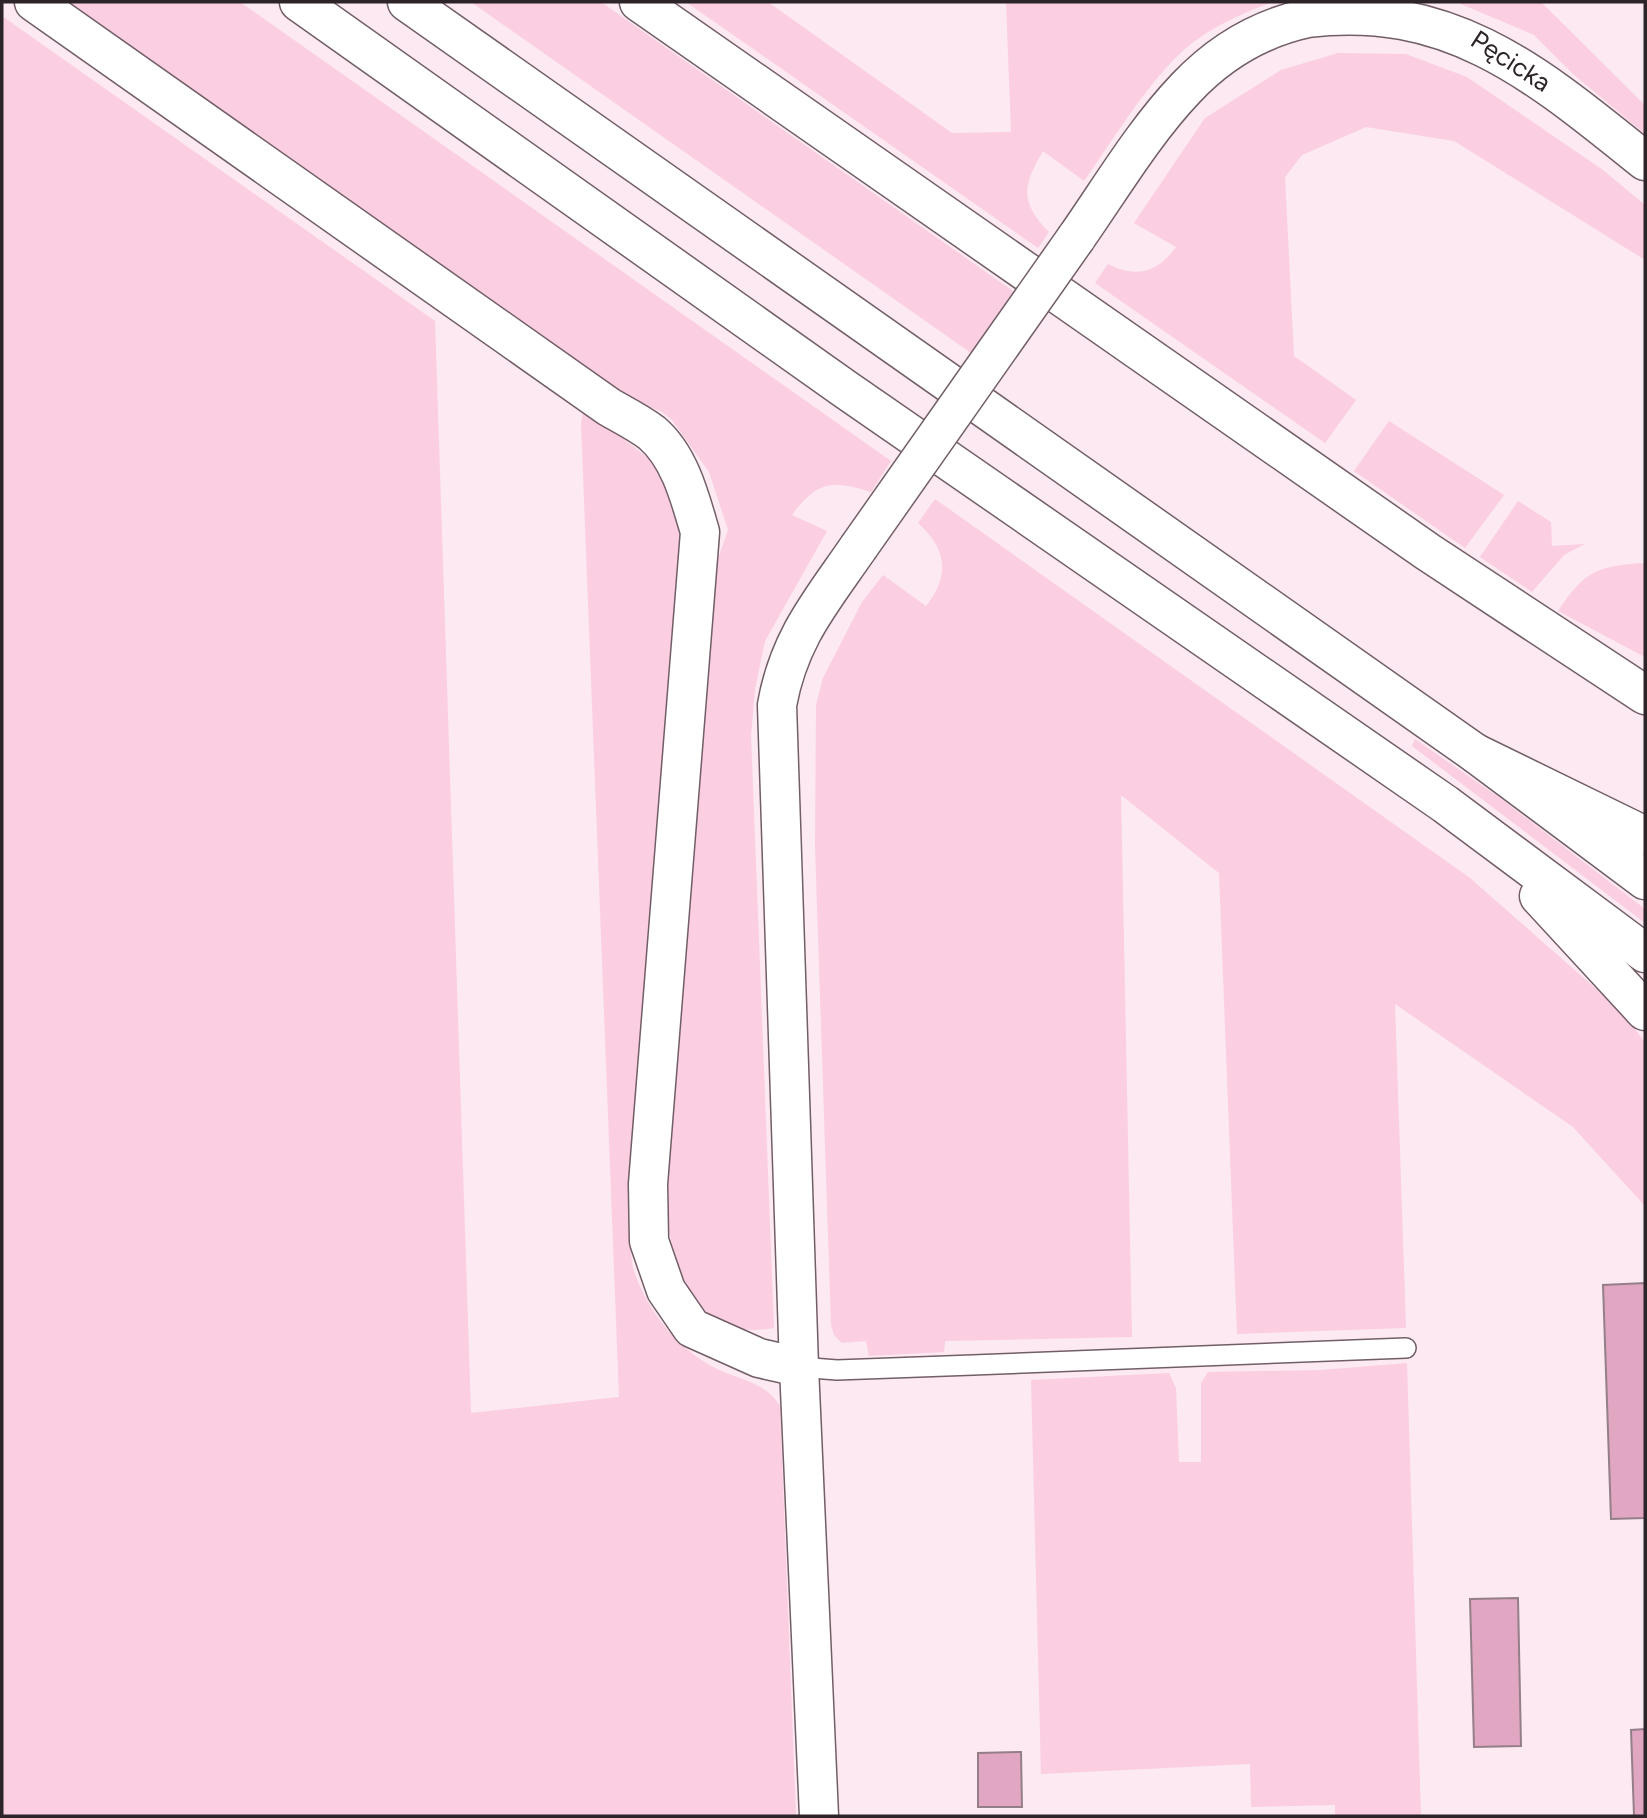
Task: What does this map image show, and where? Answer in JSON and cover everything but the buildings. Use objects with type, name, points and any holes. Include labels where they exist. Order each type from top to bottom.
[{"type":"main road","points":[[33,2],[609,407],[652,433],[671,456],[688,489],[700,532],[648,1184],[649,1241],[666,1290],[692,1328],[759,1358],[799,1367]]},
{"type":"main road","points":[[299,2],[845,389],[1445,804],[1645,953]]},
{"type":"main road","points":[[407,2],[1475,753],[1645,880]]},
{"type":"main road","points":[[639,2],[1428,552],[1645,695]]},
{"type":"main road","name":"Pęcicka","points":[[819,1816],[799,1367],[776,705],[783,669],[800,631],[1167,109],[1213,63],[1256,35],[1290,22],[1363,5],[1413,14],[1481,37],[1527,67],[1645,161]]},
{"type":"main road","points":[[1475,753],[1645,836]]},
{"type":"main road","points":[[1445,804],[1558,915],[1645,1011]]},
{"type":"lane","points":[[799,1367],[837,1370],[1406,1348]]},
{"type":"shaded area","points":[[54,2],[240,2],[891,461],[871,492],[846,486],[826,486],[809,495],[792,515],[827,531],[765,641],[755,689],[751,735],[774,1328],[743,1329],[719,1323],[701,1309],[687,1290],[678,1267],[671,1242],[664,1189],[715,567],[728,530],[709,472],[672,420],[661,411],[636,403]]},
{"type":"shaded area","points":[[471,2],[601,2],[1013,291],[971,353]]},
{"type":"shaded area","points":[[686,2],[768,2],[952,133],[1011,132],[1006,2],[1272,2],[1217,27],[1183,50],[1152,84],[1084,181],[1043,151],[1031,174],[1027,193],[1033,211],[1049,232],[1038,248]]},
{"type":"shaded area","points":[[1456,2],[1541,2],[1645,105],[1645,134],[1573,74],[1534,35]]},
{"type":"shaded area","points":[[2,16],[435,321],[471,1413],[619,1397],[581,423],[584,408],[653,462],[668,488],[683,542],[629,1228],[631,1255],[640,1285],[664,1326],[698,1358],[720,1371],[758,1386],[780,1406],[796,1816],[2,1816]]},
{"type":"shaded area","points":[[1338,53],[1406,54],[1467,77],[1603,170],[1645,205],[1645,260],[1454,141],[1366,127],[1302,155],[1285,177],[1294,356],[1356,400],[1325,443],[1095,283],[1108,264],[1128,271],[1146,270],[1162,262],[1176,247],[1134,223],[1205,118],[1281,70]]},
{"type":"shaded area","points":[[1389,421],[1504,495],[1465,548],[1354,471]]},
{"type":"shaded area","points":[[935,499],[1470,878],[1618,1008],[1645,1042],[1645,1206],[1573,1127],[1395,1004],[1406,1328],[1237,1334],[1219,873],[1121,795],[1132,1337],[945,1341],[944,1352],[869,1356],[866,1341],[842,1343],[834,1335],[831,1325],[815,846],[816,705],[823,678],[862,602],[883,575],[926,606],[934,595],[942,573],[942,562],[935,542],[918,523]]},
{"type":"shaded area","points":[[1518,501],[1551,522],[1552,546],[1585,544],[1564,555],[1532,592],[1480,557]]},
{"type":"shaded area","points":[[1645,563],[1645,657],[1558,611],[1576,587],[1594,573],[1615,566]]},
{"type":"shaded area","points":[[1415,739],[1500,798],[1645,909],[1645,923],[1412,746]]},
{"type":"shaded area","points":[[1407,1363],[1421,1816],[1335,1816],[1335,1805],[1251,1807],[1250,1764],[1041,1774],[1031,1380],[1169,1373],[1176,1388],[1179,1462],[1201,1462],[1201,1383],[1208,1372],[1321,1370]]}]
